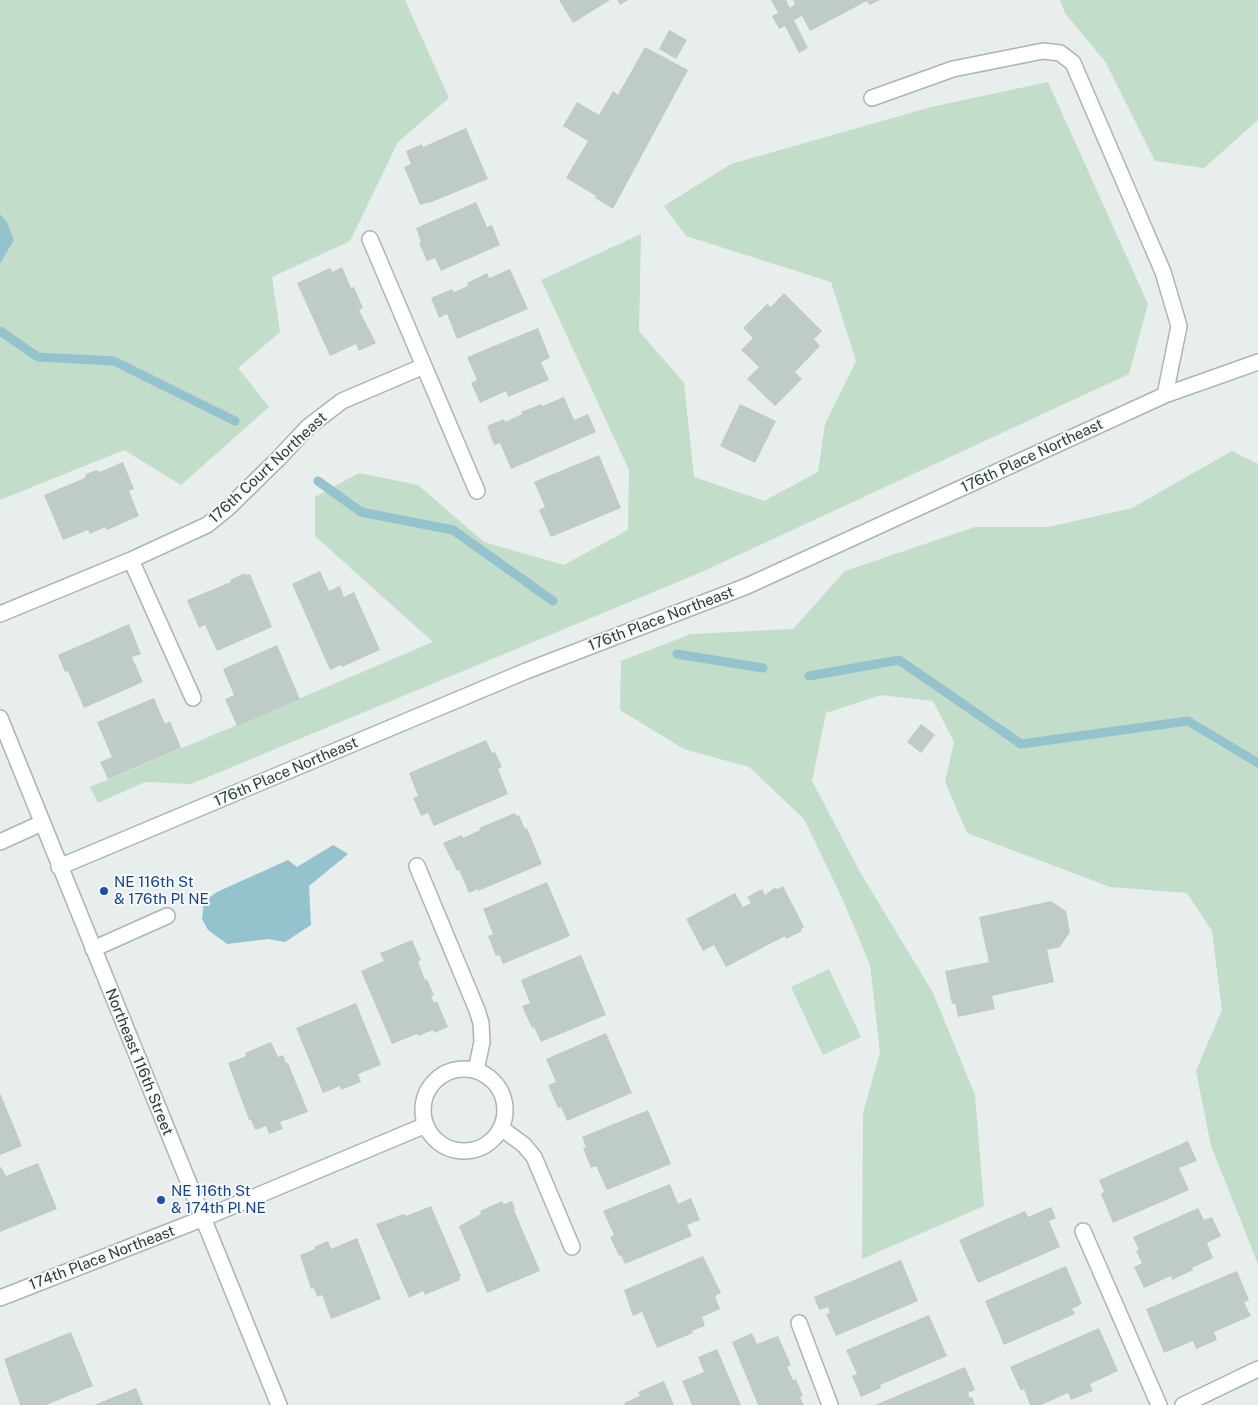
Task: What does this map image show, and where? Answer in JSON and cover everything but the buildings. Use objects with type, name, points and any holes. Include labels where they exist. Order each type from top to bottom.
[{"type":"street","points":[[872,98],[953,69],[1043,51],[1060,53],[1073,63],[1163,272],[1179,326],[1164,395]]},
{"type":"street","points":[[370,240],[477,491]]},
{"type":"street","name":"176th Place Northeast","points":[[59,867],[526,671],[747,586],[1164,395],[1258,362]]},
{"type":"street","name":"176th Court Northeast","points":[[0,614],[132,560],[207,525],[253,484],[308,427],[342,401],[424,366]]},
{"type":"street","points":[[132,560],[193,698]]},
{"type":"street","name":"Northeast 116th Street","points":[[0,718],[279,1405]]},
{"type":"street","points":[[0,842],[42,823]]},
{"type":"street","points":[[417,866],[481,1023],[482,1042],[476,1070]]},
{"type":"street","points":[[93,949],[167,916]]},
{"type":"street","points":[[461,1068],[476,1070],[496,1083],[503,1095],[506,1108],[504,1120],[501,1128],[490,1142],[480,1149],[467,1152],[454,1150],[442,1145],[432,1136],[422,1113],[424,1100],[429,1088],[438,1078],[448,1072],[461,1068]]},
{"type":"street","name":"174th Place Northeast","points":[[0,1298],[204,1218],[426,1125]]},
{"type":"street","points":[[501,1128],[524,1145],[534,1157],[572,1247]]},
{"type":"street","points":[[1083,1231],[1159,1405]]},
{"type":"street","points":[[799,1323],[830,1405]]},
{"type":"street","points":[[1182,1405],[1258,1369]]},
{"type":"green space","points":[[0,0],[405,0],[449,98],[398,142],[350,241],[272,277],[280,332],[238,368],[269,407],[181,485],[124,450],[0,500],[0,264],[14,240],[7,222],[0,214]]},
{"type":"green space","points":[[1060,0],[1258,0],[1258,120],[1204,168],[1155,161],[1106,63],[1065,13]]},
{"type":"green space","points":[[1048,82],[1148,304],[1129,374],[704,571],[191,784],[145,782],[98,803],[90,787],[433,642],[315,536],[315,497],[359,473],[418,485],[484,542],[564,565],[628,530],[629,470],[541,280],[641,234],[639,331],[684,383],[694,477],[764,501],[818,472],[825,424],[856,361],[831,282],[686,236],[664,206],[731,164],[931,107]]},
{"type":"green space","points":[[1232,451],[1258,464],[1258,1264],[1211,1146],[1196,1071],[1222,1010],[1212,931],[1187,893],[1110,887],[967,833],[945,782],[954,742],[933,701],[881,695],[826,713],[812,781],[860,872],[933,993],[975,1095],[984,1206],[862,1259],[863,1113],[880,1052],[870,965],[842,898],[804,819],[749,767],[684,749],[620,710],[621,661],[691,634],[793,629],[845,571],[975,527],[1048,527],[1132,508]]},
{"type":"green space","points":[[829,969],[861,1037],[823,1055],[791,987]]},
{"type":"water","points":[[0,214],[7,222],[14,240],[0,264]]},
{"type":"water","points":[[333,845],[348,854],[309,886],[311,925],[285,942],[268,939],[227,944],[208,930],[202,919],[204,901],[217,892],[288,860],[297,867]]},
{"type":"waterway","points":[[0,331],[38,357],[114,361],[235,421]]},
{"type":"waterway","points":[[318,481],[361,512],[453,530],[553,601]]},
{"type":"waterway","points":[[677,654],[763,668]]},
{"type":"waterway","points":[[809,676],[899,660],[1021,744],[1188,721],[1258,763]]},
{"type":"place","name":"NE 116th St & 176th Pl NE","points":[[104,891]]},
{"type":"place","name":"NE 116th St & 174th Pl NE","points":[[161,1200]]}]
